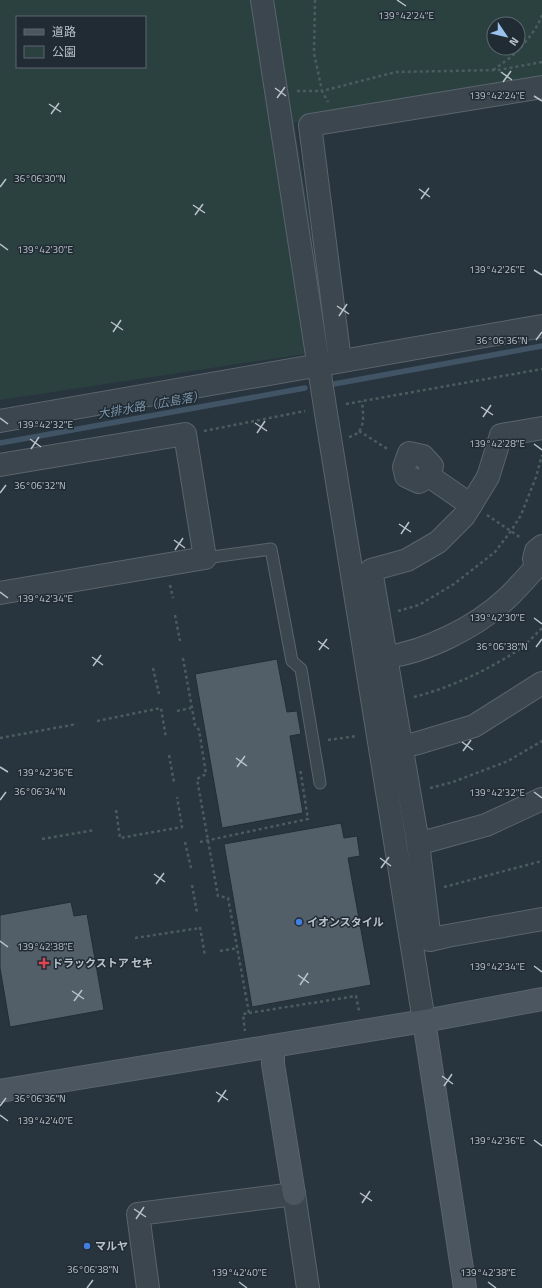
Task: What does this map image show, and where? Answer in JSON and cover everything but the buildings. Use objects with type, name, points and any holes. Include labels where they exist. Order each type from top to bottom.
[{"type":"street","points":[[262,0],[319,365],[324,407],[424,1021],[465,1288]]},
{"type":"street","points":[[340,362],[310,125],[542,87]]},
{"type":"street","points":[[0,421],[542,326]]},
{"type":"street","points":[[542,428],[501,435],[488,477],[464,516],[438,542],[407,560],[371,570],[418,843],[430,940],[542,919]]},
{"type":"street","points":[[0,466],[185,434],[205,558],[0,593]]},
{"type":"street","points":[[407,460],[404,467],[406,476],[419,482],[429,476],[471,504]]},
{"type":"street","points":[[386,657],[402,655],[468,628],[505,600],[540,557]]},
{"type":"street","points":[[401,746],[418,743],[474,726],[542,683]]},
{"type":"street","points":[[418,843],[486,825],[542,799]]},
{"type":"street","points":[[0,1091],[424,1021],[542,999]]},
{"type":"street","points":[[273,1046],[273,1064],[308,1288]]},
{"type":"street","points":[[148,1288],[138,1214],[294,1194]]},
{"type":"lane","points":[[205,558],[271,549],[292,661],[301,669],[320,783]]},
{"type":"path","points":[[315,0],[314,53],[322,91],[338,120]]},
{"type":"path","points":[[493,70],[513,57],[524,46],[541,20],[542,15]]},
{"type":"path","points":[[277,92],[322,91],[396,72],[493,70],[542,62]]},
{"type":"path","points":[[185,434],[324,407],[542,369]]},
{"type":"path","points":[[330,440],[354,436],[359,432],[363,420],[362,401]]},
{"type":"path","points":[[359,432],[407,460]]},
{"type":"path","points":[[395,611],[419,604],[454,584],[495,552],[511,532],[521,515],[536,477],[542,455]]},
{"type":"path","points":[[471,504],[511,532],[540,557]]},
{"type":"path","points":[[175,615],[180,641]]},
{"type":"path","points":[[394,702],[429,693],[474,675],[518,650],[542,628]]},
{"type":"path","points":[[183,658],[194,725],[199,730],[206,774],[197,779],[218,896],[228,898],[249,1013]]},
{"type":"path","points":[[153,668],[159,694]]},
{"type":"path","points":[[97,720],[161,708],[166,738]]},
{"type":"path","points":[[177,711],[192,708]]},
{"type":"path","points":[[0,738],[77,724]]},
{"type":"path","points":[[326,740],[377,733]]},
{"type":"path","points":[[423,790],[453,782],[508,761],[542,741]]},
{"type":"path","points":[[170,755],[174,782]]},
{"type":"path","points":[[200,842],[308,818],[300,767]]},
{"type":"path","points":[[116,810],[117,827],[120,838],[182,827],[177,797]]},
{"type":"path","points":[[42,839],[95,830]]},
{"type":"path","points":[[185,842],[191,868]]},
{"type":"path","points":[[438,888],[542,861]]},
{"type":"path","points":[[192,885],[197,913]]},
{"type":"path","points":[[135,938],[200,927],[205,956]]},
{"type":"path","points":[[220,951],[238,948]]},
{"type":"path","points":[[245,1031],[243,1014],[249,1013],[356,996],[359,1012]]},
{"type":"green space","points":[[0,0],[542,0],[542,81],[294,123],[331,350],[0,400]]},
{"type":"waterway","name":"大排水路（広島落）","points":[[334,384],[542,346]]},
{"type":"waterway","name":"大排水路（広島落）","points":[[0,443],[305,388]]},
{"type":"place","name":"イオンスタイル","points":[[299,922]]},
{"type":"place","name":"ドラックストア セキ","points":[[44,963]]},
{"type":"place","name":"マルヤ","points":[[87,1246]]}]
